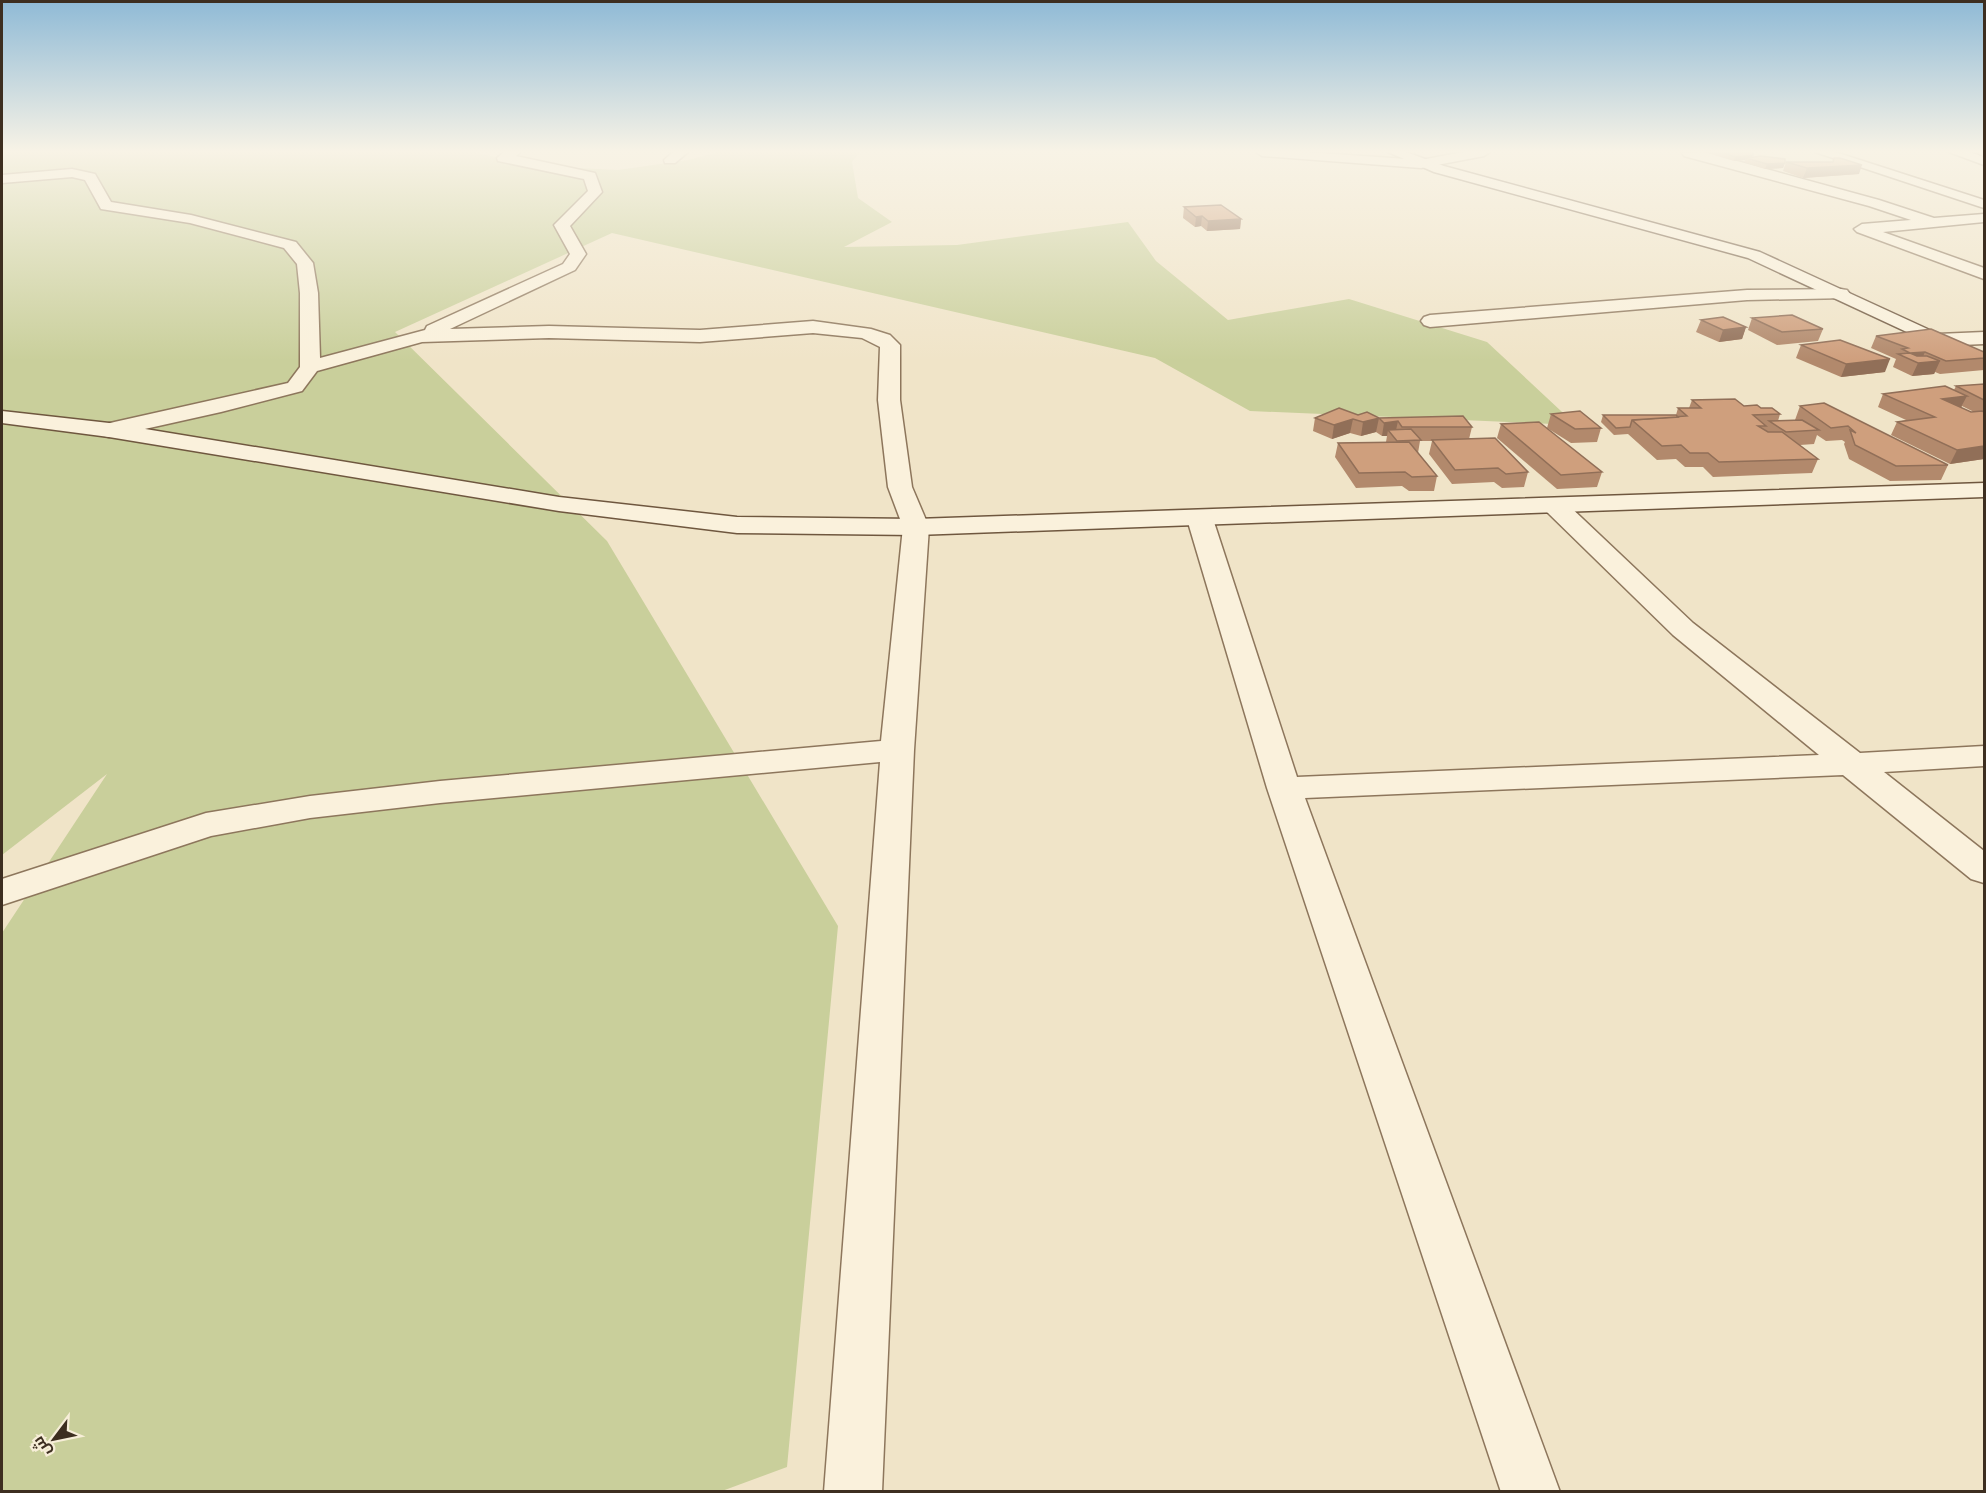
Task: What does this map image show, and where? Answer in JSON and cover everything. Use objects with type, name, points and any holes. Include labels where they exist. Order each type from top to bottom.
[{"type":"street","points":[[201,222],[290,245],[305,263],[309,293],[310,367]]},
{"type":"street","points":[[109,430],[221,406],[295,387],[310,367],[421,336],[569,267],[578,254],[562,225],[565,222]]},
{"type":"street","points":[[1633,222],[1773,262],[1984,362]]},
{"type":"street","points":[[1935,222],[1862,229],[1984,274]]},
{"type":"street","points":[[1430,321],[1747,295],[1841,294]]},
{"type":"street","points":[[421,336],[560,332],[700,336],[813,327],[864,333],[883,339],[890,345],[889,400],[900,487],[916,527],[897,750],[854,1491]]},
{"type":"street","points":[[1938,340],[1984,338]]},
{"type":"street","points":[[2,417],[109,430],[547,503],[736,525],[916,527],[1556,507],[1984,490]]},
{"type":"street","points":[[1556,507],[1683,629],[1984,870]]},
{"type":"street","points":[[1200,519],[1284,788],[1532,1491]]},
{"type":"street","points":[[2,892],[206,825],[310,807],[441,792],[897,750]]},
{"type":"street","points":[[1284,788],[1853,764],[1984,756]]},
{"type":"green space","points":[[2,222],[892,222],[844,247],[957,245],[1128,222],[1156,261],[1228,320],[1349,299],[1487,342],[1576,425],[1250,411],[1155,358],[612,233],[395,332],[607,541],[838,926],[787,1467],[722,1491],[2,1491],[2,933],[107,774],[2,855]]},
{"type":"building","points":[[1792,315],[1823,329],[1782,332],[1752,318]]},
{"type":"building","points":[[1723,317],[1746,327],[1723,330],[1701,320]]},
{"type":"building","points":[[1931,329],[1984,352],[1984,358],[1946,361],[1925,352],[1910,353],[1902,349],[1908,348],[1876,336]]},
{"type":"building","points":[[1840,340],[1890,359],[1846,364],[1801,345]]},
{"type":"building","points":[[1910,353],[1940,361],[1918,363],[1898,354]]},
{"type":"building","points":[[1984,384],[1984,400],[1956,386]]},
{"type":"building","points":[[1945,386],[1967,396],[1942,399],[1971,412],[1984,412],[1984,446],[1957,450],[1897,422],[1935,417],[1883,394]]},
{"type":"building","points":[[1735,399],[1744,406],[1757,405],[1761,408],[1772,408],[1780,414],[1753,415],[1766,426],[1758,426],[1768,432],[1782,432],[1818,459],[1719,462],[1708,453],[1690,453],[1681,445],[1662,446],[1632,420],[1687,416],[1678,408],[1701,408],[1692,400]]},
{"type":"building","points":[[1824,403],[1948,465],[1896,466],[1855,445],[1850,430],[1856,433],[1848,426],[1831,428],[1800,406]]},
{"type":"building","points":[[1339,408],[1358,415],[1367,412],[1379,418],[1363,422],[1353,419],[1334,425],[1315,418]]},
{"type":"building","points":[[1580,411],[1601,428],[1575,429],[1551,414]]},
{"type":"building","points":[[1603,415],[1676,415],[1678,417],[1632,420],[1630,427],[1616,428]]},
{"type":"building","points":[[1463,416],[1472,427],[1402,427],[1398,421],[1384,423],[1379,418]]},
{"type":"building","points":[[1802,420],[1819,430],[1786,432],[1769,421]]},
{"type":"building","points":[[1539,422],[1602,472],[1561,475],[1501,424]]},
{"type":"building","points":[[1411,429],[1421,440],[1397,441],[1388,430]]},
{"type":"building","points":[[1495,438],[1528,472],[1506,474],[1498,468],[1455,470],[1432,440]]},
{"type":"building","points":[[1409,442],[1437,476],[1412,477],[1405,472],[1359,473],[1338,443]]}]
